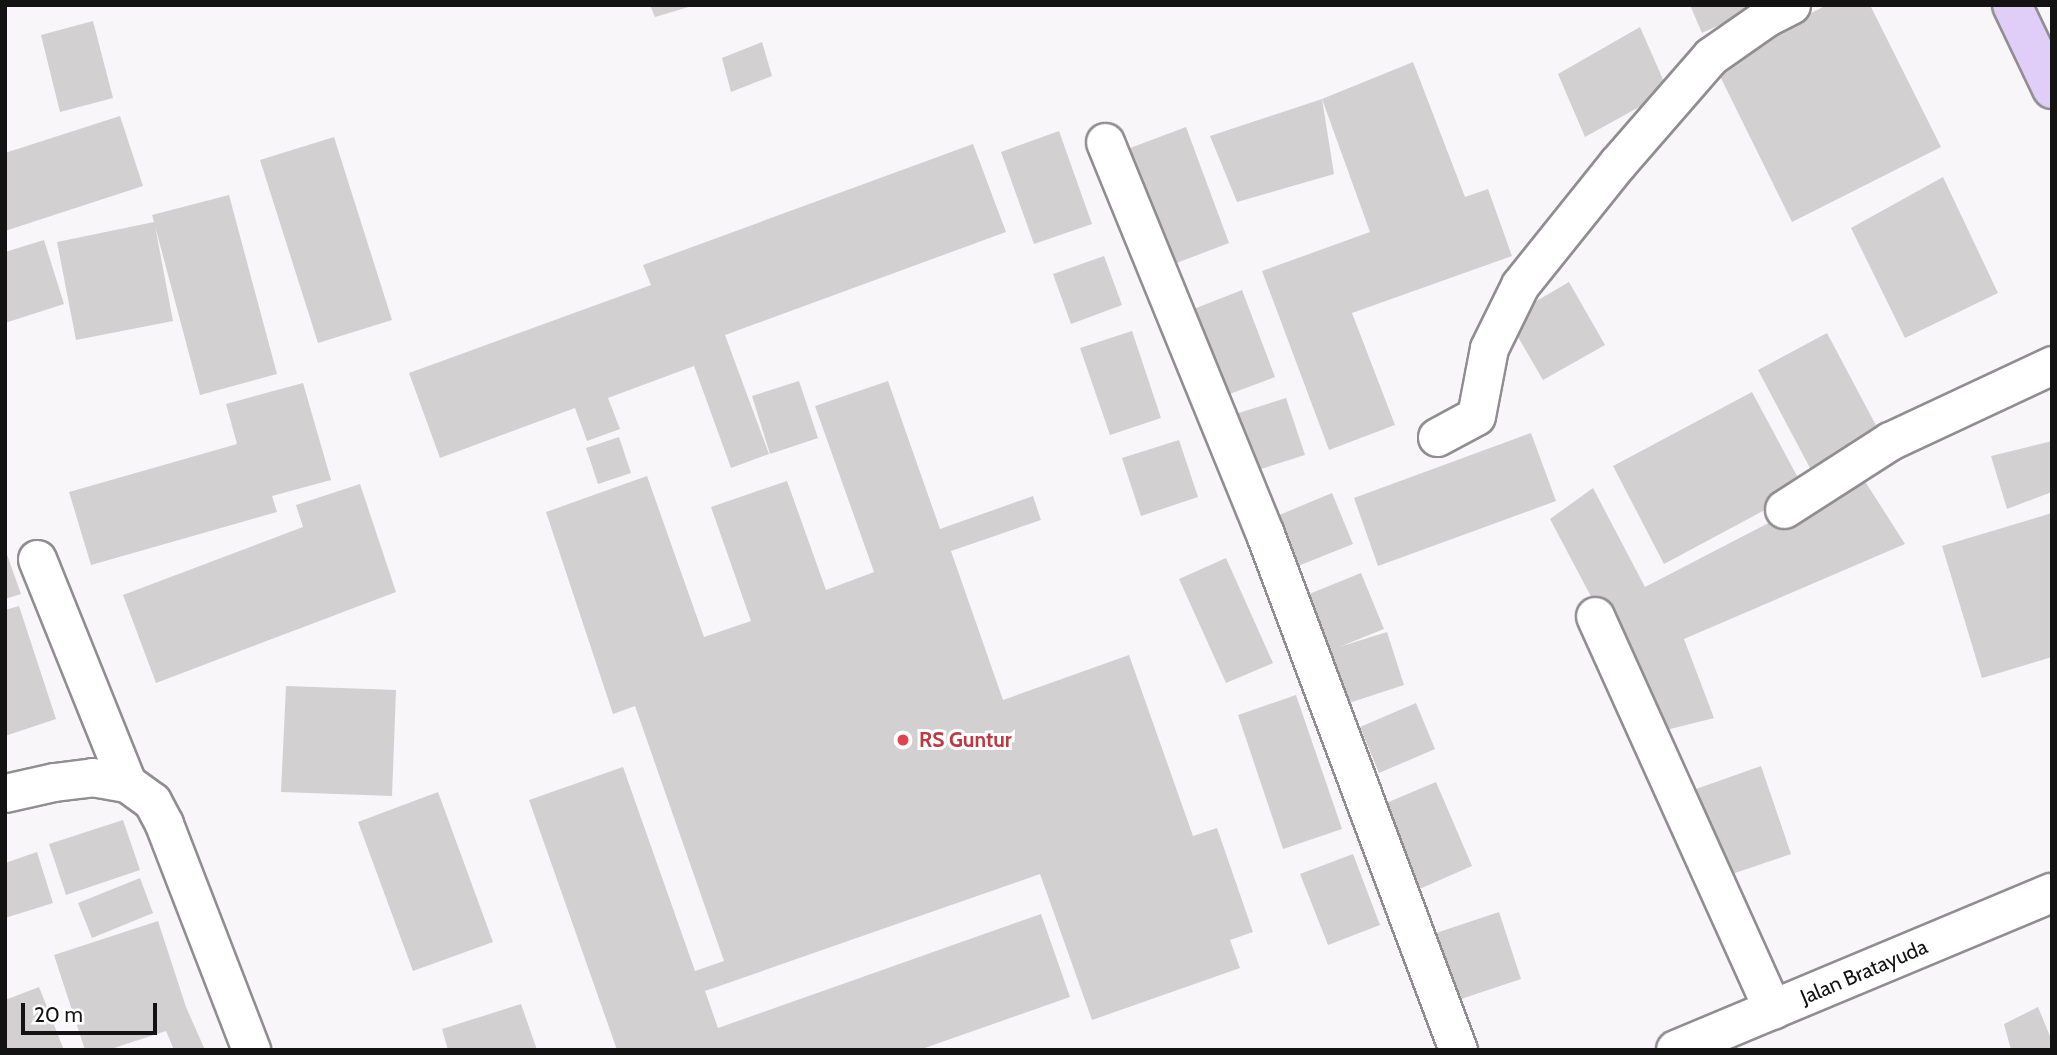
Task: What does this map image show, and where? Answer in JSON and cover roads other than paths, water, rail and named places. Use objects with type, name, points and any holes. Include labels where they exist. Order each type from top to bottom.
[{"type":"main road","points":[[2012,5],[2052,89]]},
{"type":"street","points":[[1437,437],[1476,416],[1489,348],[1520,285],[1617,163],[1711,56],[1767,17],[1791,5]]},
{"type":"street","points":[[1105,142],[1265,534],[1458,1050]]},
{"type":"street","points":[[1784,509],[1890,441],[2052,365]]},
{"type":"street","points":[[37,559],[127,783]]},
{"type":"street","points":[[1595,616],[1773,1010]]},
{"type":"street","points":[[5,793],[92,777],[127,783],[152,801],[164,824],[251,1050]]},
{"type":"street","name":"Jalan Bratayuda","points":[[1676,1050],[2052,893]]},
{"type":"place","name":"RS Guntur","points":[[903,740]]}]
